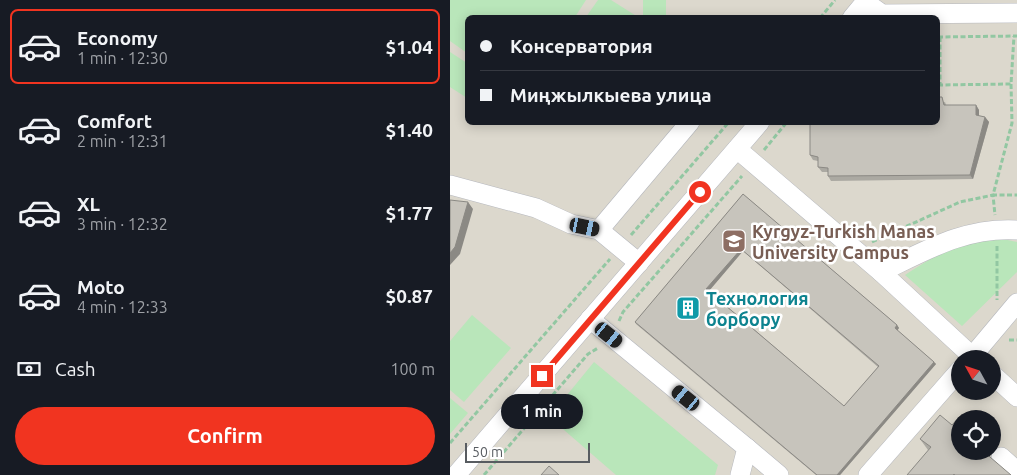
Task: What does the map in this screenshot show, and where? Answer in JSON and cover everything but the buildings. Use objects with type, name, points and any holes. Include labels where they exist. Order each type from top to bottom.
[{"type":"street","points":[[854,15],[866,1],[882,14],[1017,13]]},
{"type":"street","points":[[599,230],[687,125]]},
{"type":"street","points":[[456,475],[757,125]]},
{"type":"street","points":[[737,149],[881,272],[958,350]]},
{"type":"street","points":[[450,185],[536,208],[571,224],[599,230],[639,263]]},
{"type":"street","points":[[881,272],[957,236],[996,229],[1017,230]]},
{"type":"street","points":[[978,350],[997,324],[1017,303]]},
{"type":"street","points":[[590,319],[779,475]]},
{"type":"street","points":[[868,475],[951,381]]},
{"type":"street","points":[[1001,382],[1017,397]]},
{"type":"street","points":[[740,475],[747,448]]},
{"type":"street","points":[[1001,457],[1017,471]]},
{"type":"path","points":[[822,15],[835,0]]},
{"type":"path","points":[[940,37],[1016,36],[1011,84],[1012,123],[993,195],[996,229],[997,324]]},
{"type":"path","points":[[940,85],[1011,84]]},
{"type":"path","points":[[450,443],[726,125]]},
{"type":"path","points":[[484,475],[588,354],[598,348],[617,325],[623,312],[754,163],[785,125]]},
{"type":"path","points":[[868,244],[960,202],[993,195],[1017,195]]},
{"type":"shaded area","name":"Kyrgyz-Turkish Manas University Campus","points":[[450,0],[1017,0],[1017,475],[450,475]]},
{"type":"green space","points":[[450,0],[586,0],[576,15],[465,15],[465,52],[450,41]]},
{"type":"green space","points":[[598,0],[611,0],[635,15],[587,15]]},
{"type":"green space","points":[[643,0],[666,0],[666,15],[643,15]]},
{"type":"green space","points":[[450,52],[465,62],[465,97],[450,87]]},
{"type":"green space","points":[[1003,239],[1017,242],[1017,272],[962,326],[905,275],[951,249],[973,242]]},
{"type":"green space","points":[[472,315],[511,348],[464,402],[450,390],[450,341]]},
{"type":"green space","points":[[594,362],[718,465],[715,475],[616,475],[549,417]]},
{"type":"green space","points":[[450,398],[468,413],[450,434]]},
{"type":"place","name":"Kyrgyz-Turkish Manas University Campus","points":[[734,241]]},
{"type":"place","name":"Технология борбору","points":[[688,308]]},
{"type":"route","points":[[542,376],[700,192]]}]
